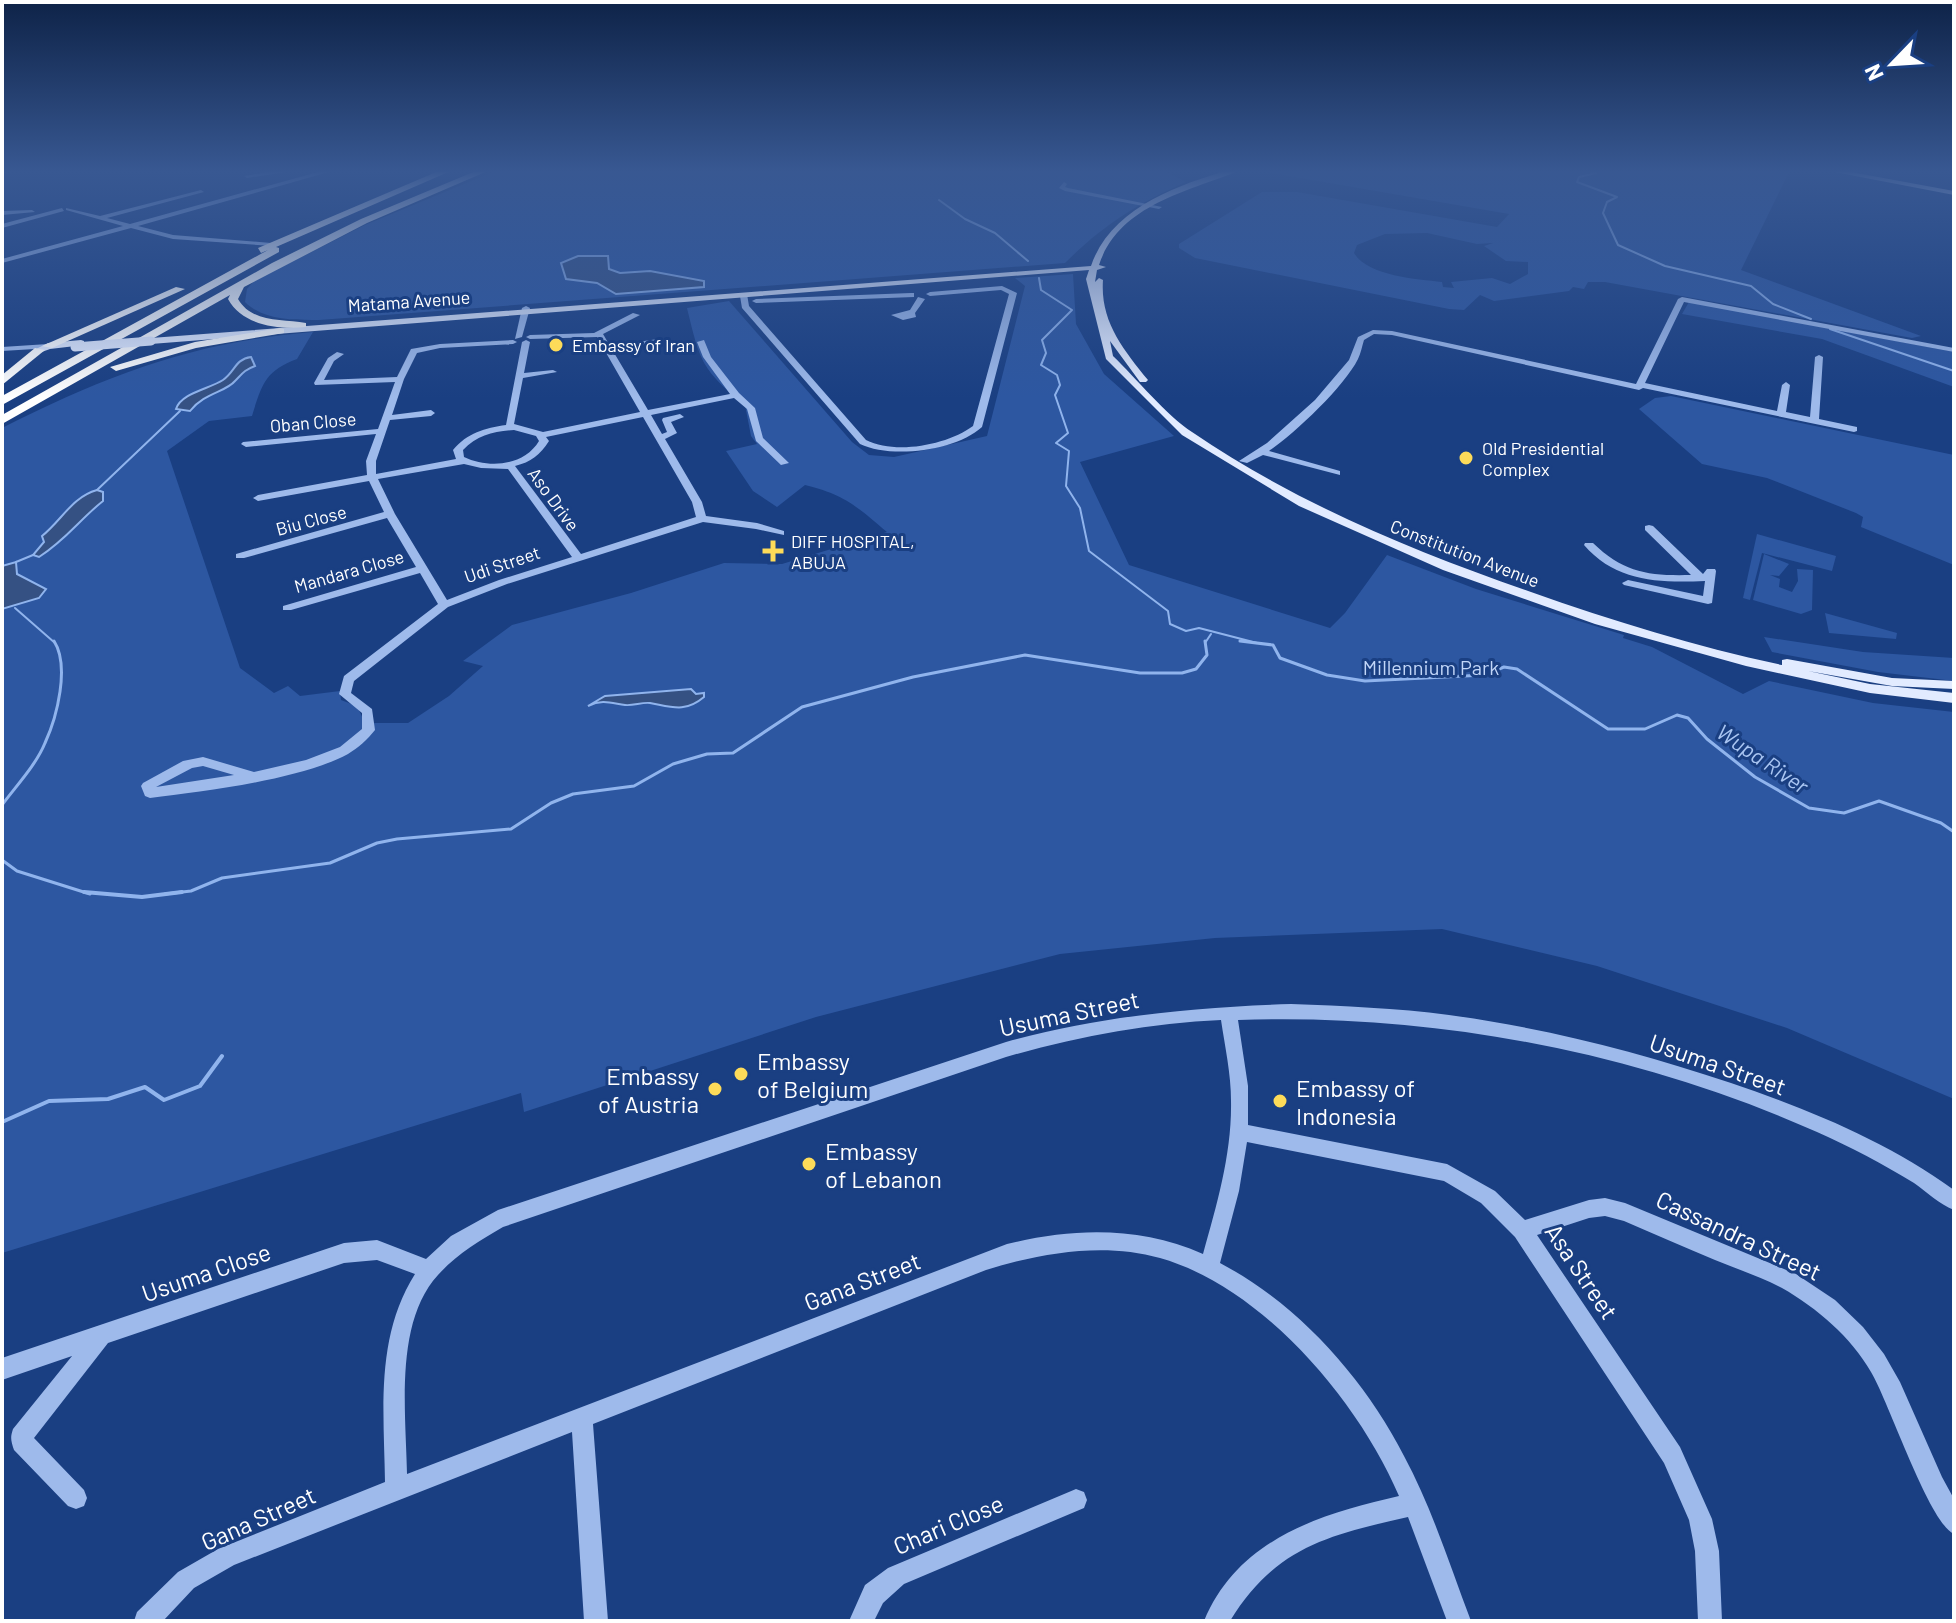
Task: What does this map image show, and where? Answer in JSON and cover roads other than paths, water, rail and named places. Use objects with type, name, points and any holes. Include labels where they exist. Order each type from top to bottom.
[{"type":"highway","points":[[2,392],[270,246]]},
{"type":"highway","points":[[2,401],[240,268],[290,246]]},
{"type":"highway","points":[[2,411],[253,269],[301,246]]},
{"type":"highway","points":[[2,420],[240,285],[316,246]]},
{"type":"highway","points":[[2,381],[33,350],[206,279]]},
{"type":"highway","points":[[240,285],[233,299],[241,311],[266,321],[302,325]]},
{"type":"highway","points":[[64,387],[171,350],[280,331]]},
{"type":"highway","points":[[33,350],[60,339]]},
{"type":"main road","points":[[1097,267],[1106,246]]},
{"type":"main road","name":"Matama Avenue","points":[[808,288],[1097,267]]},
{"type":"main road","name":"Matama Avenue","points":[[33,350],[1097,267]]},
{"type":"main road","name":"Constitution Avenue","points":[[1097,267],[1102,315],[1132,369],[1186,421],[1244,461],[1317,501],[1387,533],[1536,589],[1796,665],[1892,682],[1954,685]]},
{"type":"main road","name":"Constitution Avenue","points":[[1097,267],[1087,304],[1095,330],[1119,370],[1142,396],[1225,460],[1317,511],[1392,546],[1497,586],[1769,669],[1870,691],[1954,698]]},
{"type":"main road","name":"Matama Avenue","points":[[154,339],[302,325],[359,323]]},
{"type":"street","points":[[2,261],[59,246]]},
{"type":"street","points":[[744,296],[745,306],[754,301],[919,296],[1002,288],[1013,293],[977,427],[963,436],[893,451],[876,450],[863,442],[754,301]]},
{"type":"street","points":[[908,311],[919,296]]},
{"type":"street","points":[[1640,385],[1682,299],[1954,350]]},
{"type":"street","points":[[499,429],[529,310]]},
{"type":"street","points":[[444,605],[390,514],[372,476],[371,461],[409,358],[419,349],[597,334],[636,315]]},
{"type":"street","points":[[1244,461],[1262,452],[1348,367],[1361,339],[1373,332],[1854,429]]},
{"type":"street","points":[[597,334],[645,413],[702,519]]},
{"type":"street","points":[[511,428],[509,422],[521,339]]},
{"type":"street","points":[[608,349],[658,341]]},
{"type":"street","points":[[701,342],[707,357],[736,395],[751,408],[759,439],[784,463]]},
{"type":"street","name":"Matama Avenue","points":[[2,351],[33,350]]},
{"type":"street","points":[[340,354],[331,360],[318,383],[400,379]]},
{"type":"street","points":[[1814,420],[1819,357]]},
{"type":"street","points":[[518,376],[553,372]]},
{"type":"street","points":[[1781,413],[1786,385]]},
{"type":"street","points":[[541,435],[736,395]]},
{"type":"street","points":[[386,418],[431,413]]},
{"type":"street","points":[[659,438],[672,433],[666,420],[680,417]]},
{"type":"street","points":[[258,498],[460,456],[500,465],[524,459],[541,448],[544,441],[541,435],[530,429],[499,429],[469,439],[460,456]]},
{"type":"street","name":"Oban Close","points":[[246,444],[382,431]]},
{"type":"street","points":[[1262,452],[1337,473]]},
{"type":"street","name":"Aso Drive","points":[[524,459],[519,462],[521,469],[583,557]]},
{"type":"street","name":"Aso Drive","points":[[500,465],[511,467],[583,557]]},
{"type":"street","name":"Biu Close","points":[[240,556],[390,514]]},
{"type":"street","name":"Udi Street","points":[[249,775],[344,752],[369,730],[368,712],[345,694],[348,679],[444,605],[702,519],[757,526],[780,533]]},
{"type":"street","points":[[1628,583],[1708,601],[1707,576],[1649,528]]},
{"type":"street","points":[[1589,545],[1617,570],[1660,580],[1707,576]]},
{"type":"street","name":"Mandara Close","points":[[287,608],[422,569]]},
{"type":"street","points":[[203,761],[249,775],[150,793],[148,786],[188,764],[203,761]]},
{"type":"street","points":[[1208,1269],[1227,1201],[1239,1132],[1238,1084],[1228,1012]]},
{"type":"street","name":"Usuma Street","points":[[396,1489],[401,1327],[407,1304],[427,1269],[456,1242],[498,1219],[994,1054],[1105,1027],[1228,1012],[1356,1013],[1475,1024],[1627,1058],[1705,1082],[1833,1130],[1888,1157],[1954,1201]]},
{"type":"street","name":"Asa Street","points":[[1239,1132],[1447,1173],[1488,1197],[1522,1230],[1640,1404],[1689,1491],[1707,1551],[1710,1621]]},
{"type":"street","name":"Cassandra Street","points":[[1522,1230],[1589,1209],[1615,1210],[1789,1281],[1813,1295],[1854,1329],[1883,1365],[1932,1483],[1954,1522]]},
{"type":"street","name":"Gana Street","points":[[146,1621],[186,1580],[226,1557],[1015,1250],[1064,1241],[1111,1242],[1161,1249],[1208,1269],[1261,1303],[1316,1352],[1338,1376],[1378,1432],[1414,1504],[1459,1621]]},
{"type":"street","name":"Usuma Close","points":[[2,1369],[344,1253],[377,1250],[427,1269]]},
{"type":"street","points":[[76,1498],[21,1437],[102,1334]]},
{"type":"street","points":[[582,1418],[596,1621]]},
{"type":"street","name":"Chari Close","points":[[861,1621],[874,1594],[896,1576],[1076,1500]]},
{"type":"street","points":[[1216,1621],[1243,1578],[1280,1546],[1330,1524],[1414,1504]]},
{"type":"waterway","points":[[1010,246],[1028,261]]},
{"type":"waterway","points":[[1620,246],[1665,266],[1751,286],[1773,304],[1811,319]]},
{"type":"waterway","name":"Wupa River","points":[[1039,278],[1041,290],[1072,310],[1042,340],[1046,353],[1041,365],[1057,375],[1060,385],[1055,395],[1068,433],[1056,443],[1069,451],[1066,486],[1080,508],[1089,551],[1168,611],[1170,624],[1186,631],[1199,628],[1257,643]]},
{"type":"waterway","points":[[1830,329],[1954,371]]},
{"type":"waterway","points":[[97,490],[180,411]]},
{"type":"waterway","points":[[16,562],[33,555]]},
{"type":"waterway","points":[[15,608],[55,643]]},
{"type":"waterway","points":[[1205,643],[1211,634]]},
{"type":"waterway","name":"Wupa River","points":[[1240,641],[1273,645],[1280,658],[1327,675],[1365,681],[1484,675],[1504,667],[1517,669],[1608,729],[1645,729],[1677,715],[1688,718],[1707,739],[1755,777],[1809,808],[1844,813],[1879,801],[1941,823],[1954,832]]},
{"type":"waterway","points":[[2,805],[36,759],[54,720],[61,677],[59,651],[55,643]]},
{"type":"waterway","points":[[178,892],[191,891],[222,878],[330,863],[377,843],[397,839],[511,829],[551,803],[573,794],[634,786],[673,764],[707,754],[733,753],[802,707],[913,677],[1025,655],[1140,673],[1182,673],[1196,669],[1207,655],[1205,643]]},
{"type":"waterway","points":[[2,860],[17,871],[90,894]]},
{"type":"waterway","points":[[84,892],[142,897],[178,892]]},
{"type":"waterway","points":[[165,894],[178,892]]},
{"type":"waterway","points":[[178,892],[182,892]]},
{"type":"waterway","points":[[2,1122],[49,1101],[108,1099],[145,1087],[164,1100],[200,1086],[222,1056]]},
{"type":"place","name":"Embassy of Iran","points":[[556,345]]},
{"type":"place","name":"Old Presidential Complex","points":[[1466,458]]},
{"type":"place","name":"DIFF HOSPITAL, ABUJA","points":[[773,551]]},
{"type":"place","name":"Embassy of Belgium","points":[[741,1074]]},
{"type":"place","name":"Embassy of Austria","points":[[715,1089]]},
{"type":"place","name":"Embassy of Indonesia","points":[[1280,1101]]},
{"type":"place","name":"Embassy of Lebanon","points":[[809,1164]]},
{"type":"park label","name":"Millennium Park","points":[[1431,667]]}]
